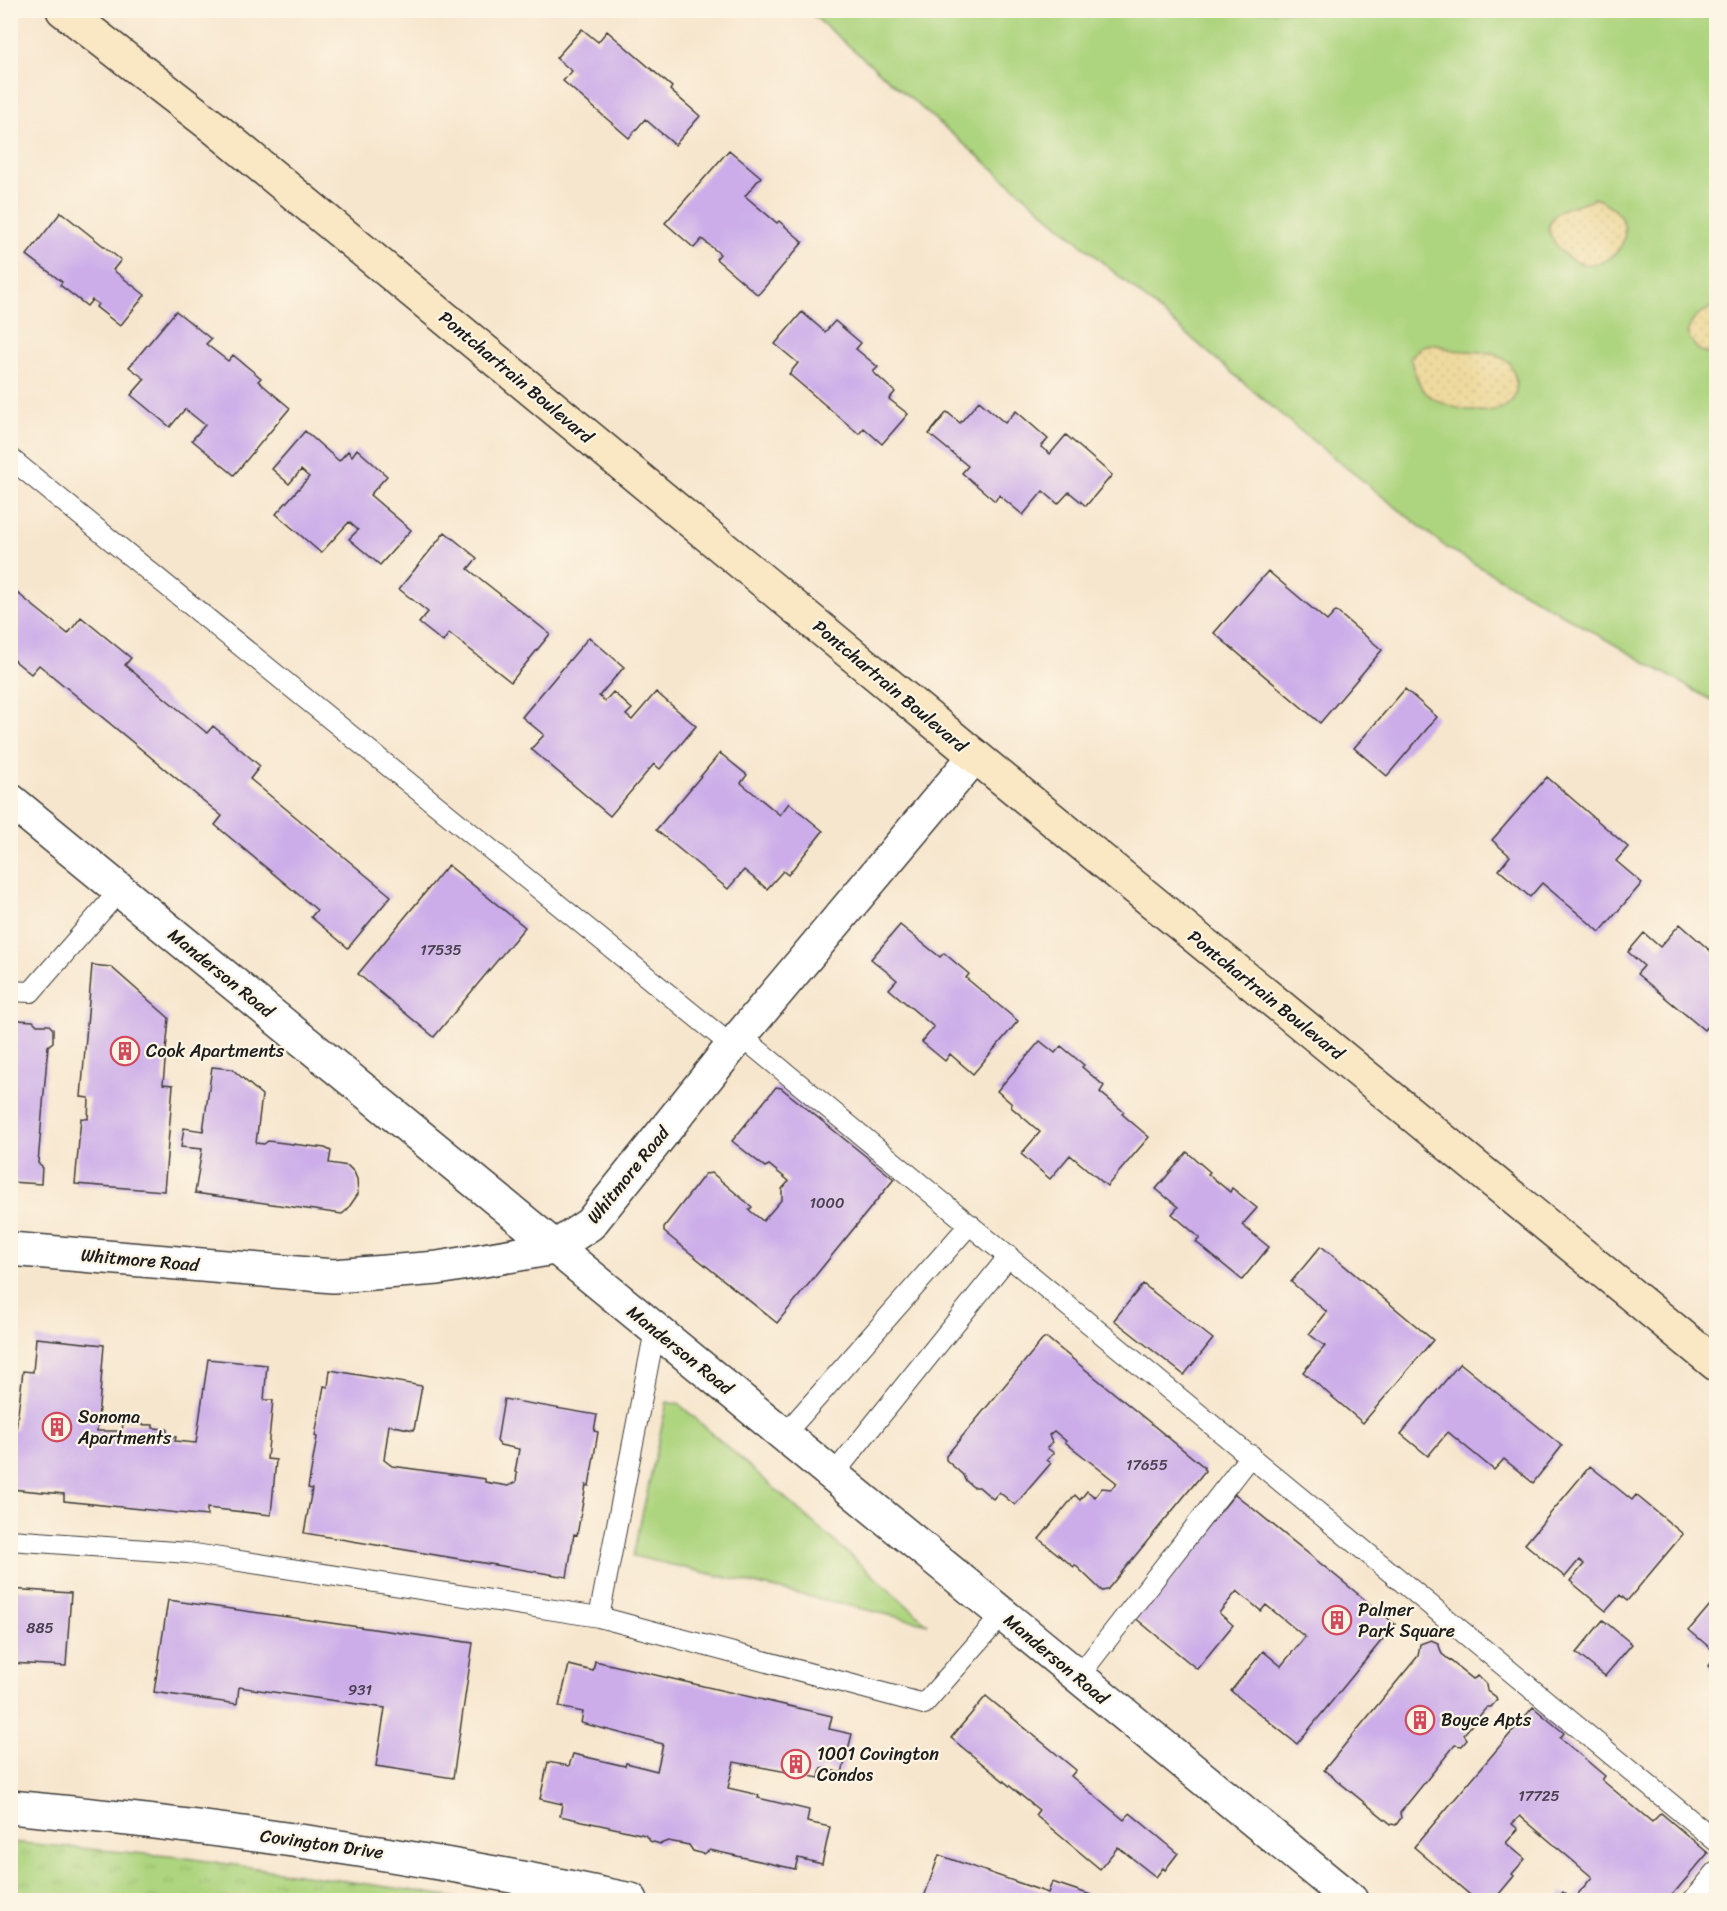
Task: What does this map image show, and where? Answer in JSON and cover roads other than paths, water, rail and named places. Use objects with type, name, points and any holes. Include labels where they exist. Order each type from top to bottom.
[{"type":"street","name":"Pontchartrain Boulevard","points":[[63,10],[216,129],[1716,1364]]},
{"type":"street","name":"Whitmore Road","points":[[10,1249],[333,1276],[438,1268],[555,1248],[590,1224],[736,1041],[975,756]]},
{"type":"street","name":"Manderson Road","points":[[10,800],[1351,1900]]},
{"type":"street","name":"Covington Drive","points":[[10,1807],[230,1831],[386,1853],[631,1900]]},
{"type":"lane","points":[[10,458],[736,1041],[970,1224],[1716,1841]]},
{"type":"lane","points":[[10,991],[31,992],[120,890]]},
{"type":"lane","points":[[784,1435],[970,1224]]},
{"type":"lane","points":[[833,1475],[1009,1256]]},
{"type":"lane","points":[[599,1617],[655,1330]]},
{"type":"lane","points":[[1078,1677],[1251,1455]]},
{"type":"lane","points":[[10,1540],[188,1553],[599,1617],[924,1704],[1003,1614]]},
{"type":"lane","points":[[1693,1900],[1716,1872]]},
{"type":"place","name":"Cook Apartments","points":[[125,1051]]},
{"type":"place","name":"Sonoma Apartments","points":[[57,1427]]},
{"type":"place","name":"Palmer Park Square","points":[[1337,1620]]},
{"type":"place","name":"Boyce Apts","points":[[1420,1720]]},
{"type":"place","name":"1001 Covington Condos","points":[[796,1764]]}]
